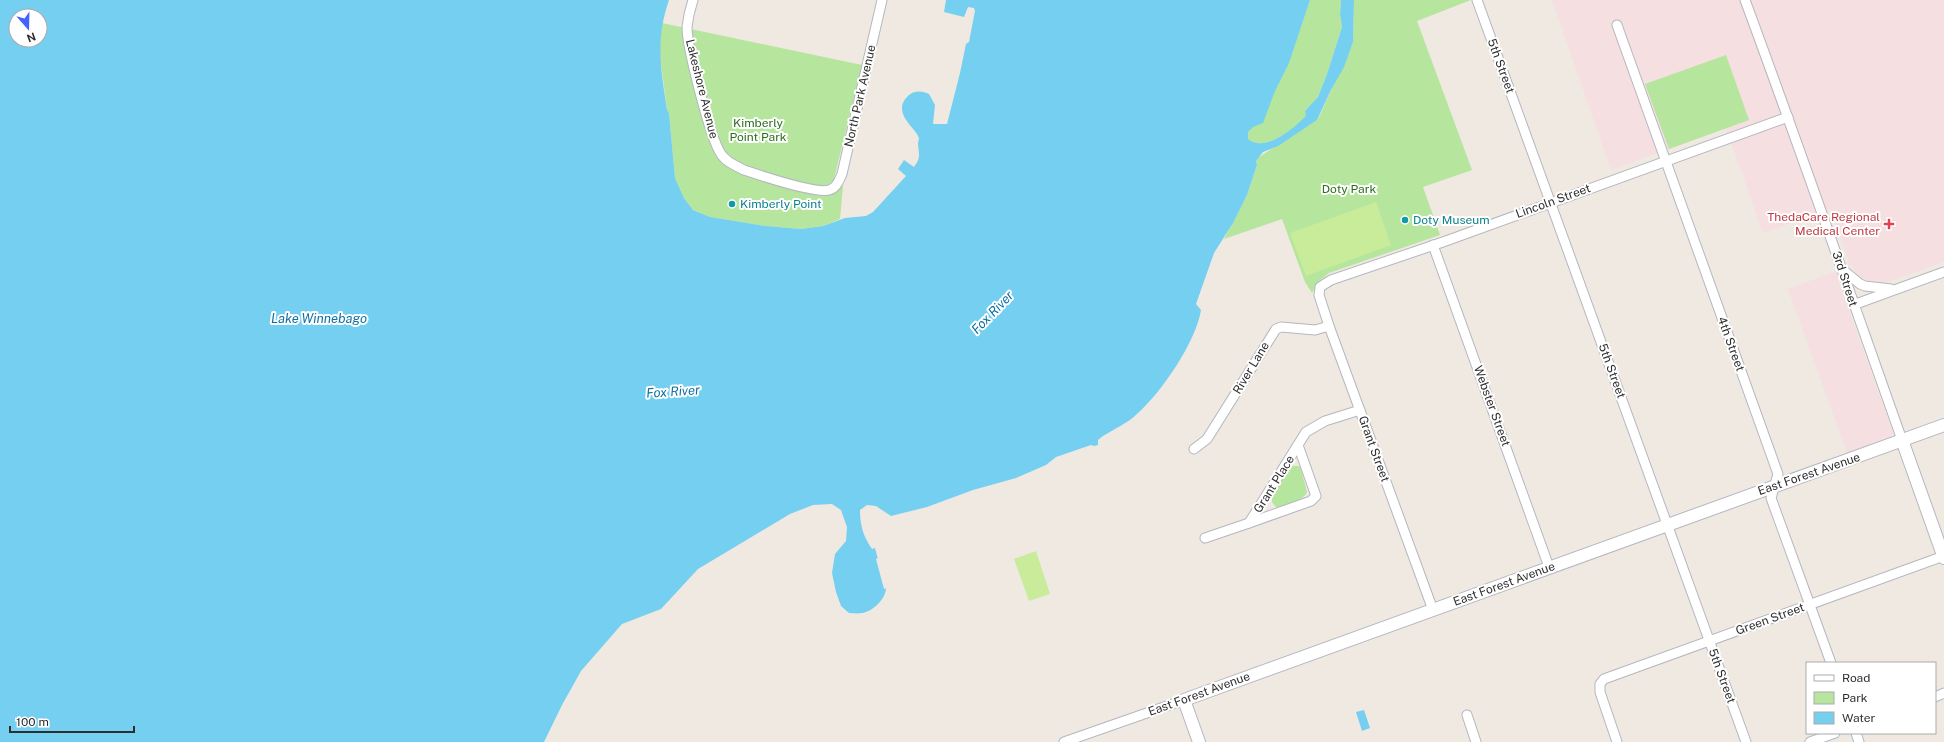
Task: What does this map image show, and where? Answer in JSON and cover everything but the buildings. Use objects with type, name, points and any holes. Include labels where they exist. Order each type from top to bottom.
[{"type":"street","name":"Lakeshore Avenue","points":[[693,0],[687,27],[689,45],[711,131],[722,155],[736,166],[754,173],[809,189],[825,191],[832,189]]},
{"type":"street","name":"North Park Avenue","points":[[832,189],[836,186],[842,174],[882,0]]},
{"type":"street","name":"5th Street","points":[[1477,0],[1746,742]]},
{"type":"street","name":"3rd Street","points":[[1745,0],[1843,270],[1845,282],[1853,305],[1944,557]]},
{"type":"street","name":"4th Street","points":[[1617,25],[1778,474],[1771,498],[1831,662]]},
{"type":"street","name":"Lincoln Street","points":[[1320,288],[1331,280],[1433,245],[1788,117]]},
{"type":"street","name":"Webster Street","points":[[1433,245],[1549,567]]},
{"type":"street","points":[[1843,270],[1860,284],[1865,286],[1880,289],[1899,288]]},
{"type":"street","points":[[1853,305],[1944,272]]},
{"type":"street","name":"Grant Street","points":[[1320,288],[1319,295],[1329,326],[1433,610]]},
{"type":"street","name":"River Lane","points":[[1194,449],[1207,439],[1276,329],[1281,327],[1320,329],[1329,326]]},
{"type":"street","name":"Grant Place","points":[[1249,523],[1306,432],[1316,425],[1360,410]]},
{"type":"street","name":"East Forest Avenue","points":[[1064,742],[1944,425]]},
{"type":"street","name":"Grant Place","points":[[1205,538],[1312,501],[1316,496],[1315,490],[1298,445]]},
{"type":"street","name":"Green Street","points":[[1617,742],[1600,692],[1600,684],[1607,677],[1944,557]]},
{"type":"street","points":[[1184,700],[1199,742]]},
{"type":"street","points":[[1467,715],[1476,742]]},
{"type":"street","points":[[1810,742],[1832,734]]},
{"type":"shaded area","name":"ThedaCare Regional Medical Center","points":[[1552,0],[1944,0],[1944,262],[1882,284],[1867,283],[1857,274],[1851,265],[1838,280],[1893,433],[1891,438],[1847,453],[1788,289],[1834,272],[1849,261],[1830,209],[1763,233],[1726,128],[1611,170]]},
{"type":"green space","points":[[1310,0],[1341,0],[1340,14],[1342,27],[1327,74],[1318,97],[1305,111],[1307,116],[1295,127],[1279,137],[1263,143],[1255,143],[1248,139],[1248,132],[1257,120],[1279,81]]},
{"type":"green space","name":"Doty Park","points":[[1354,0],[1471,0],[1417,21],[1472,170],[1423,187],[1440,235],[1329,273],[1319,281],[1312,293],[1305,282],[1282,219],[1224,239],[1247,195],[1257,165],[1256,161],[1259,157],[1317,120],[1320,115],[1353,42]]},
{"type":"green space","name":"Kimberly Point Park","points":[[662,23],[862,65],[834,179],[843,186],[840,219],[823,226],[801,229],[766,226],[710,217],[693,210],[684,198],[675,178],[669,113],[667,110],[659,48]]},
{"type":"green space","points":[[1726,55],[1749,120],[1669,149],[1645,84]]},
{"type":"green space","points":[[1376,202],[1391,245],[1306,276],[1290,233]]},
{"type":"green space","points":[[1292,466],[1299,466],[1301,469],[1307,492],[1302,498],[1293,503],[1276,507],[1272,502],[1272,495]]},
{"type":"green space","points":[[1036,551],[1050,594],[1029,601],[1014,559]]},
{"type":"water","name":"Lake Winnebago","points":[[0,0],[669,0],[662,28],[660,55],[667,110],[669,113],[675,178],[684,198],[693,210],[710,217],[766,226],[801,229],[823,226],[845,218],[866,216],[873,212],[906,176],[898,169],[904,160],[914,167],[919,156],[919,138],[905,119],[902,107],[904,101],[909,95],[914,92],[924,92],[929,94],[935,105],[933,124],[947,124],[966,44],[969,42],[975,11],[974,8],[968,7],[964,17],[944,12],[946,0],[1310,0],[1289,63],[1275,91],[1263,123],[1253,127],[1248,132],[1248,139],[1255,143],[1263,143],[1271,141],[1287,132],[1306,116],[1305,111],[1318,97],[1342,27],[1340,14],[1341,0],[1354,0],[1353,42],[1344,67],[1317,120],[1278,146],[1263,152],[1256,161],[1257,165],[1247,195],[1233,223],[1214,253],[1196,304],[1201,310],[1198,323],[1192,337],[1176,366],[1166,380],[1146,405],[1133,417],[1098,440],[1098,445],[1091,445],[1056,457],[1046,465],[1016,478],[973,490],[927,507],[891,516],[876,506],[867,505],[860,510],[866,540],[872,549],[875,548],[886,588],[884,596],[878,604],[866,612],[849,613],[841,606],[836,592],[832,573],[835,554],[846,541],[847,527],[841,510],[832,504],[813,505],[790,514],[698,569],[661,609],[622,624],[581,671],[544,742],[0,742]]},
{"type":"water","points":[[1364,710],[1370,728],[1362,731],[1356,712]]},
{"type":"pier","points":[[878,558],[888,588],[884,589],[876,559]]},
{"type":"place","name":"Kimberly Point","points":[[732,204]]},
{"type":"place","name":"Doty Museum","points":[[1405,220]]},
{"type":"place","name":"ThedaCare Regional Medical Center","points":[[1889,224]]},
{"type":"water label","name":"Fox River","points":[[992,312]]},
{"type":"water label","name":"Fox River","points":[[673,391]]}]
